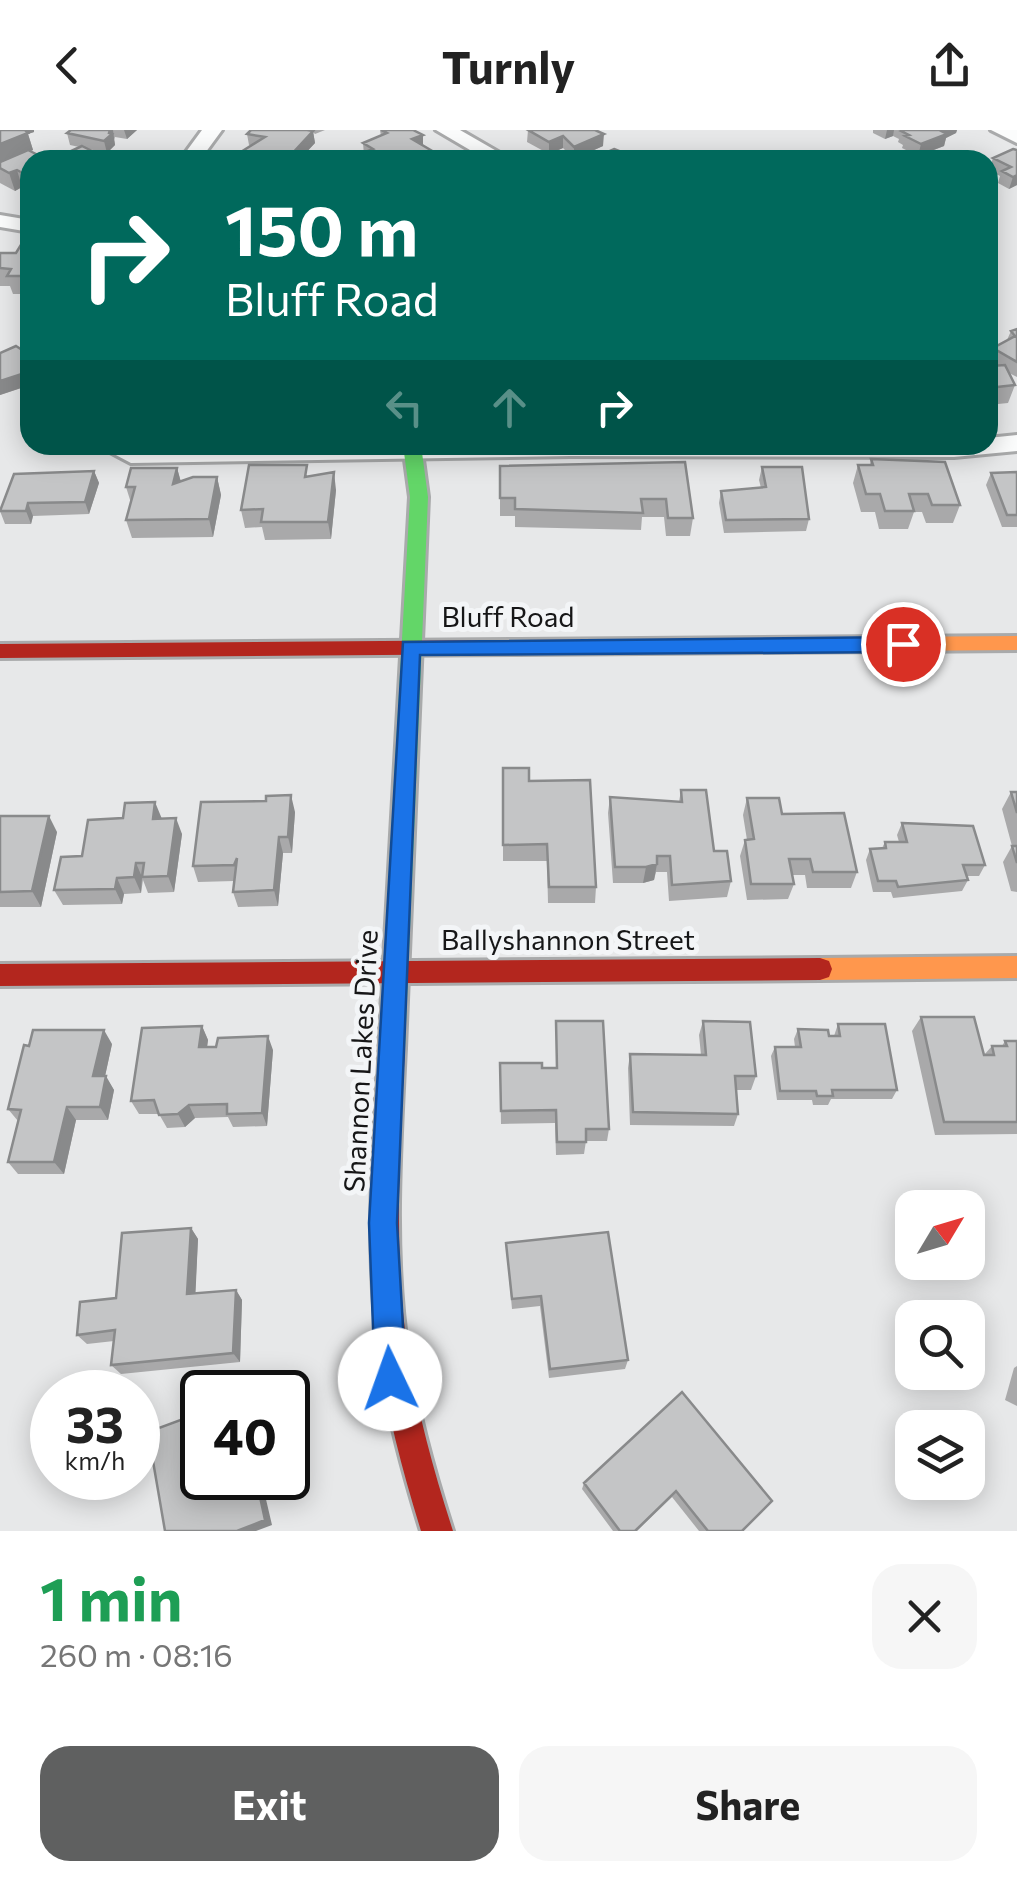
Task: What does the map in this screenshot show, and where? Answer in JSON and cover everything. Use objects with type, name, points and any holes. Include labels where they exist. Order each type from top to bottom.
[{"type":"street","points":[[446,130],[483,150]]},
{"type":"street","points":[[1001,130],[1017,137]]},
{"type":"street","name":"Shannon Lakes Drive","points":[[414,455],[419,497],[383,1223],[390,1379],[420,1490],[438,1531]]},
{"type":"street","name":"Bluff Road","points":[[0,651],[1017,644]]},
{"type":"street","name":"Ballyshannon Street","points":[[0,975],[1017,967]]},
{"type":"building","points":[[0,130],[25,130],[28,133],[0,144]]},
{"type":"building","points":[[110,130],[112,134],[104,141],[67,133]]},
{"type":"building","points":[[251,130],[313,131],[295,150],[244,150],[265,137],[247,134]]},
{"type":"building","points":[[381,130],[413,130],[423,135],[412,139],[431,150],[370,150],[363,143],[387,133]]},
{"type":"building","points":[[528,130],[595,130],[604,134],[574,147],[563,136],[549,142]]},
{"type":"building","points":[[903,130],[939,130],[947,134],[921,144],[905,136],[909,135]]},
{"type":"building","points":[[1017,150],[1017,175],[1002,171],[1011,167],[998,160],[998,156]]},
{"type":"building","points":[[20,153],[20,172],[9,173],[0,168],[0,162]]},
{"type":"building","points":[[20,246],[20,276],[7,276],[11,269],[0,268],[0,253],[16,253]]},
{"type":"building","points":[[1017,329],[1017,362],[998,351],[998,345],[1015,336],[1011,331]]},
{"type":"building","points":[[16,346],[20,349],[20,375],[0,381],[0,353]]},
{"type":"building","points":[[1005,365],[1015,385],[998,387],[998,366]]},
{"type":"building","points":[[871,459],[945,462],[960,505],[932,505],[928,494],[909,494],[914,511],[885,511],[880,494],[866,494],[858,465],[873,465]]},
{"type":"building","points":[[685,462],[693,518],[668,518],[666,499],[641,499],[643,513],[515,509],[515,498],[500,498],[500,466]]},
{"type":"building","points":[[249,465],[307,465],[305,477],[334,472],[328,522],[261,522],[263,509],[241,510]]},
{"type":"building","points":[[762,467],[802,467],[809,519],[726,520],[721,491],[766,487]]},
{"type":"building","points":[[131,468],[177,468],[173,484],[193,477],[217,477],[209,519],[126,520],[135,487],[126,487]]},
{"type":"building","points":[[94,471],[85,502],[28,503],[26,511],[0,511],[14,474]]},
{"type":"building","points":[[1017,472],[1017,515],[1007,515],[991,473]]},
{"type":"building","points":[[503,768],[529,768],[529,781],[590,780],[596,887],[549,887],[547,844],[503,845]]},
{"type":"building","points":[[681,790],[706,790],[714,851],[727,851],[731,881],[672,885],[670,856],[657,856],[657,864],[646,867],[615,867],[610,797],[682,802]]},
{"type":"building","points":[[1011,792],[1017,792],[1017,813]]},
{"type":"building","points":[[291,795],[288,837],[279,837],[274,890],[233,892],[237,858],[234,865],[193,866],[201,802],[266,801],[266,796]]},
{"type":"building","points":[[747,798],[779,798],[782,814],[844,813],[857,872],[813,872],[810,859],[789,859],[794,884],[751,884],[745,840],[754,839]]},
{"type":"building","points":[[155,802],[153,819],[176,818],[168,876],[142,877],[144,863],[136,863],[134,877],[117,878],[115,889],[54,890],[61,857],[82,856],[88,820],[123,818],[125,803]]},
{"type":"building","points":[[0,816],[49,816],[32,891],[0,892]]},
{"type":"building","points":[[902,823],[973,826],[985,865],[963,865],[968,880],[898,887],[896,881],[878,881],[870,849],[886,848],[885,842],[907,842]]},
{"type":"building","points":[[921,1017],[974,1017],[984,1055],[994,1055],[992,1046],[1017,1041],[1017,1122],[944,1122]]},
{"type":"building","points":[[556,1021],[603,1021],[609,1129],[586,1129],[586,1142],[557,1142],[556,1110],[501,1111],[500,1063],[542,1063],[542,1068],[557,1068]]},
{"type":"building","points":[[703,1021],[750,1022],[756,1076],[735,1076],[738,1114],[633,1112],[630,1054],[706,1055]]},
{"type":"building","points":[[838,1024],[885,1024],[897,1090],[832,1090],[833,1096],[817,1096],[816,1091],[780,1091],[775,1047],[801,1047],[798,1029],[828,1030],[829,1036],[840,1036]]},
{"type":"building","points":[[202,1026],[199,1047],[216,1047],[218,1038],[268,1036],[262,1113],[227,1114],[227,1104],[189,1105],[178,1114],[159,1115],[154,1100],[131,1101],[142,1028]]},
{"type":"building","points":[[33,1030],[104,1030],[93,1076],[106,1076],[100,1107],[67,1107],[54,1162],[8,1162],[21,1110],[8,1109],[24,1045],[29,1046]]},
{"type":"building","points":[[191,1228],[187,1294],[236,1290],[233,1353],[111,1365],[115,1330],[77,1335],[80,1302],[116,1298],[122,1233]]},
{"type":"building","points":[[608,1232],[628,1360],[550,1369],[541,1296],[512,1299],[506,1243]]},
{"type":"building","points":[[682,1392],[772,1501],[742,1531],[708,1531],[676,1491],[635,1531],[620,1531],[584,1483]]},
{"type":"building","points":[[180,1420],[180,1500],[261,1500],[265,1520],[237,1531],[165,1531],[160,1500],[160,1428]]},
{"type":"traffic: fast","points":[[392,1048],[419,497],[413,455]]},
{"type":"traffic: slow","points":[[519,647],[1017,643]]},
{"type":"traffic: slow","points":[[820,969],[1017,967]]},
{"type":"traffic: jam","points":[[0,651],[519,647]]},
{"type":"traffic: jam","points":[[0,975],[820,969]]},
{"type":"traffic: jam","points":[[392,1048],[385,1234],[393,1350],[417,1468],[437,1531]]},
{"type":"route","points":[[390,1379],[383,1223],[410,648],[903,644]]}]
